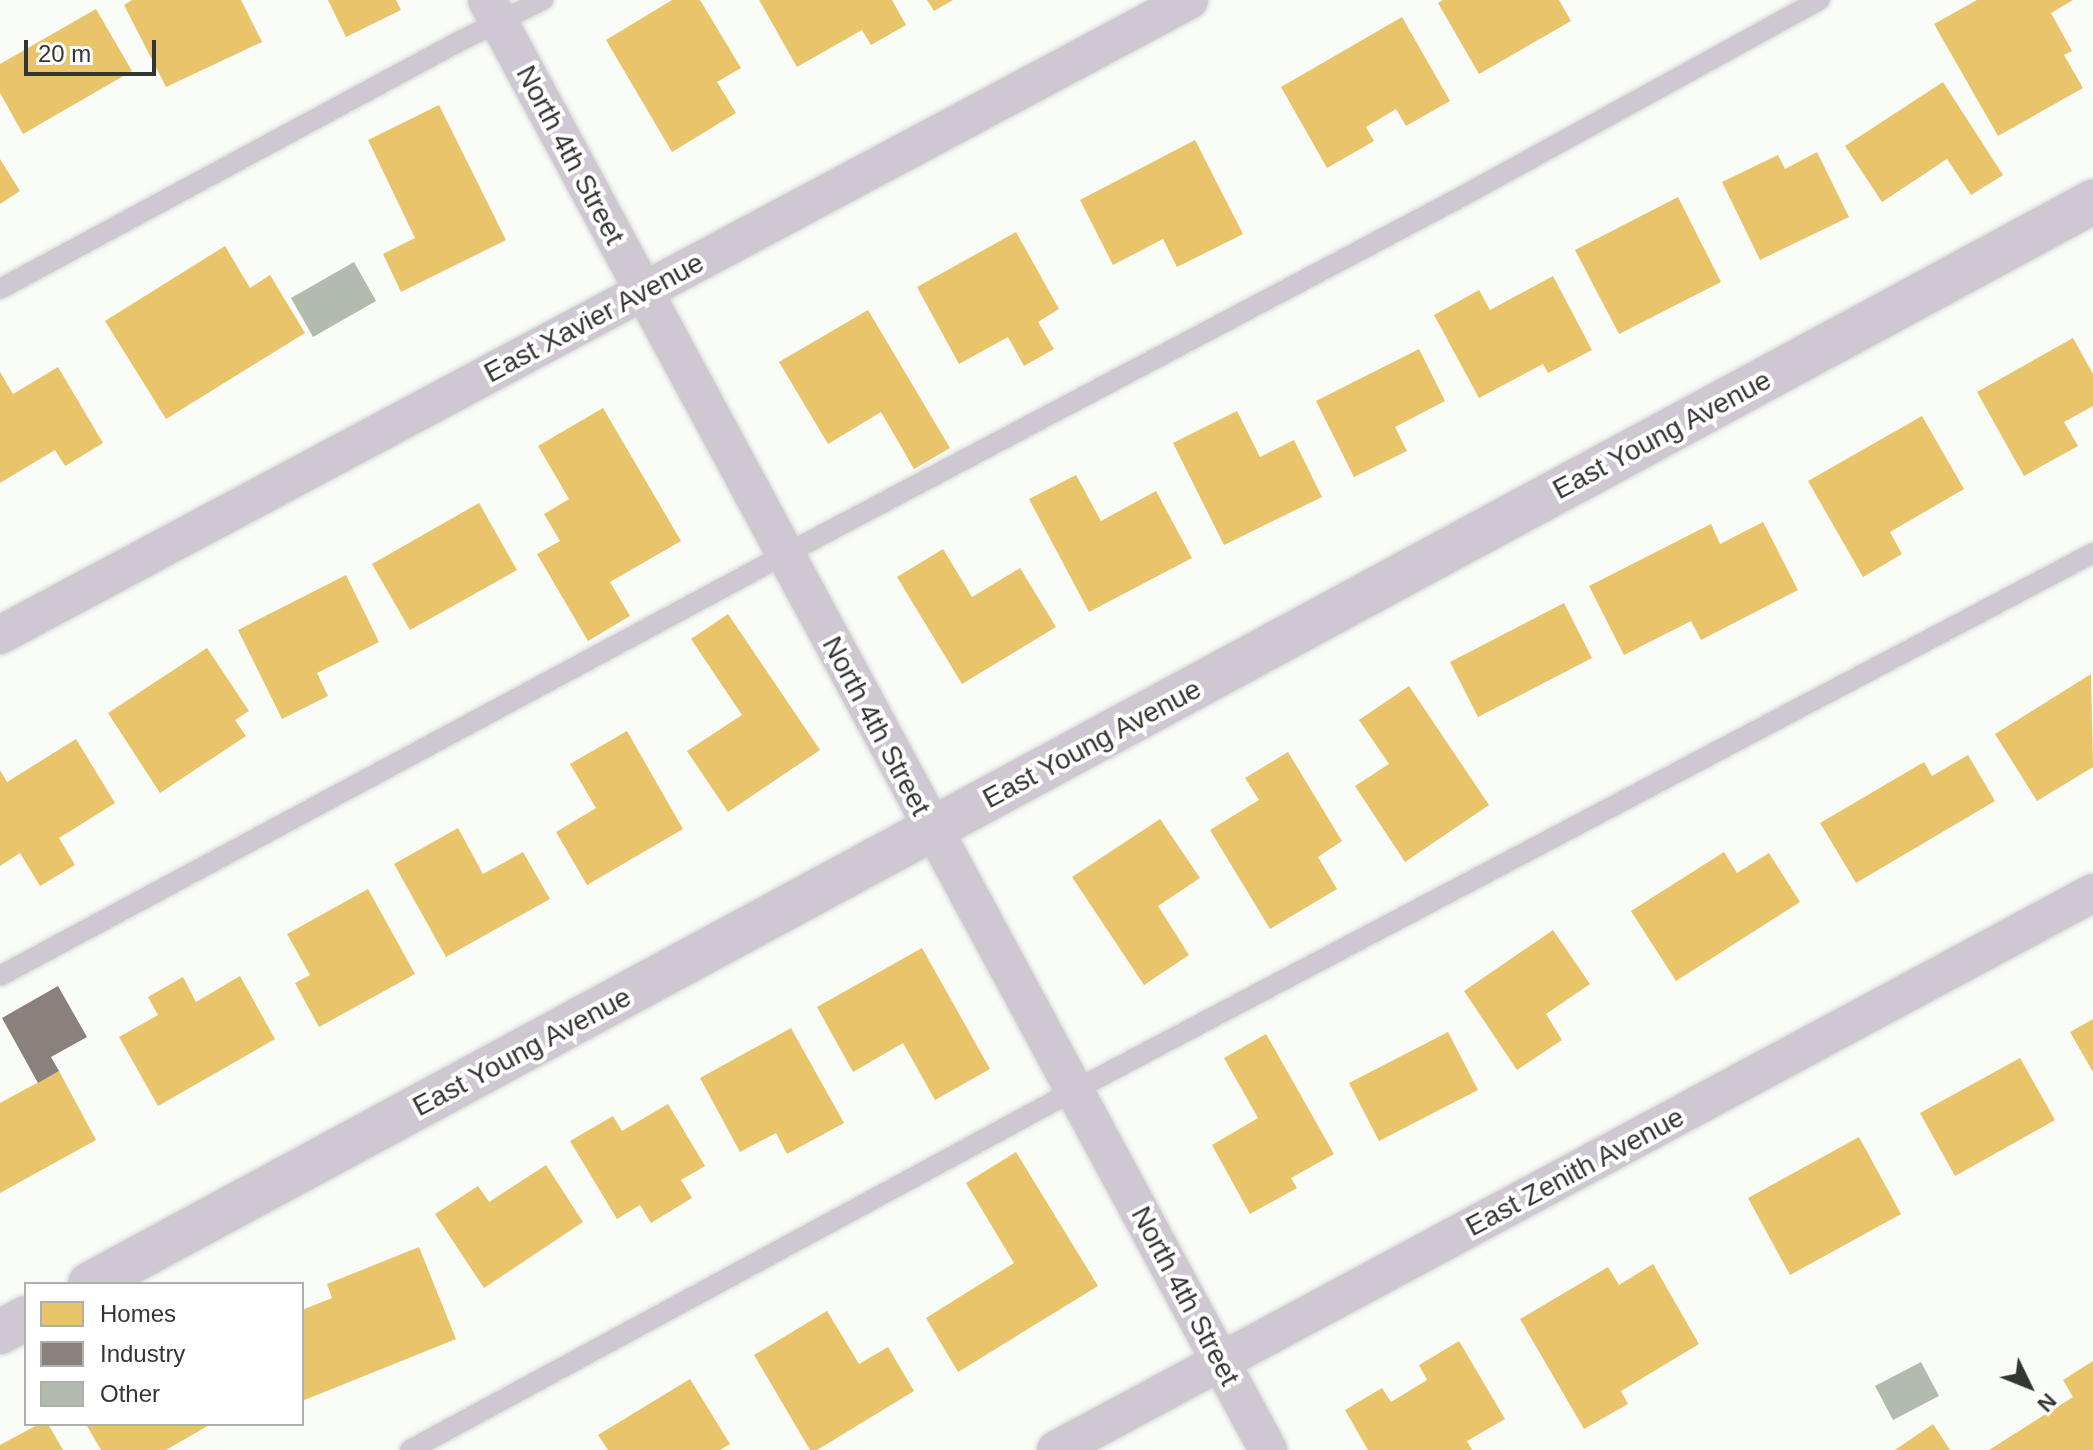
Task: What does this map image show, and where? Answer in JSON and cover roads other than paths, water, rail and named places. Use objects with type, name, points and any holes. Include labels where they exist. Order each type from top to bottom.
[{"type":"street","name":"East Xavier Avenue","points":[[0,635],[1189,0]]},
{"type":"street","name":"North 4th Street","points":[[493,12],[1268,1450]]},
{"type":"street","name":"East Young Avenue","points":[[94,1282],[2093,202]]},
{"type":"street","name":"East Zenith Avenue","points":[[1056,1450],[2093,893]]},
{"type":"street","points":[[0,1332],[24,1319]]},
{"type":"lane","points":[[0,289],[460,41],[493,12],[543,0]]},
{"type":"lane","points":[[0,976],[784,555],[1463,196],[1820,0]]},
{"type":"lane","points":[[410,1450],[1073,1091],[2093,553]]}]
